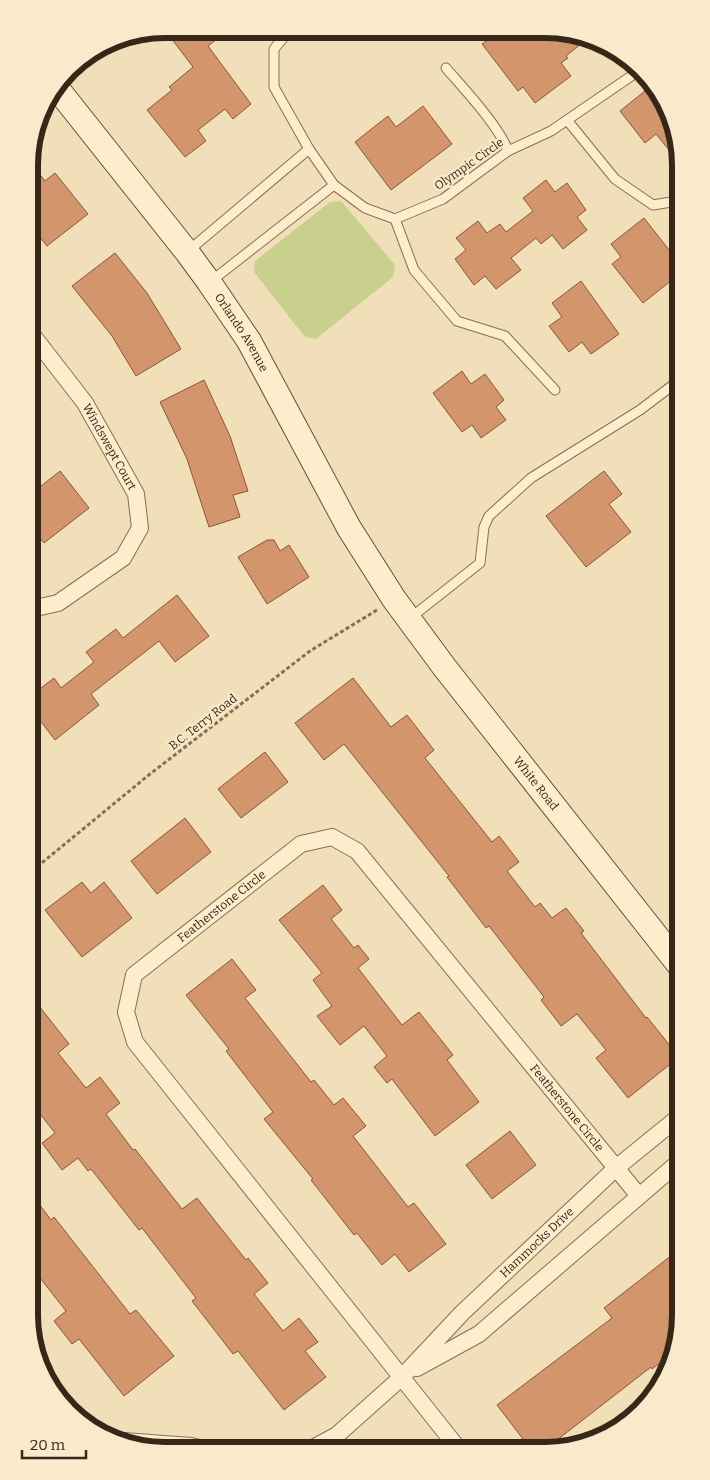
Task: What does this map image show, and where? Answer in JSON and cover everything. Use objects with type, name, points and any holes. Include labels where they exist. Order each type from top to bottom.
[{"type":"street","name":"Orlando Avenue","points":[[60,92],[187,252],[249,341],[349,528],[394,599]]},
{"type":"street","name":"Windswept Court","points":[[38,342],[85,403],[136,494],[140,528],[123,558],[58,603],[38,607]]},
{"type":"street","name":"White Road","points":[[394,599],[457,684],[672,956]]},
{"type":"street","name":"Featherstone Circle","points":[[453,1442],[135,1042],[126,1012],[134,975],[301,844],[332,837],[357,851],[638,1196]]},
{"type":"street","name":"Hammocks Drive","points":[[324,1442],[337,1435],[402,1377],[462,1312],[616,1168],[672,1122]]},
{"type":"street","name":"Hammocks Drive","points":[[402,1377],[479,1334],[672,1168]]},
{"type":"lane","points":[[283,38],[274,49],[274,87],[309,149],[334,185],[365,208],[394,220],[414,270],[457,321],[505,336],[555,390]]},
{"type":"lane","points":[[446,68],[492,124],[505,142],[508,151]]},
{"type":"lane","name":"Olympic Circle","points":[[394,220],[443,199],[508,151],[551,131],[634,74]]},
{"type":"lane","points":[[567,120],[615,179],[653,205],[672,202]]},
{"type":"lane","points":[[187,252],[309,149]]},
{"type":"lane","points":[[209,282],[334,185]]},
{"type":"lane","points":[[408,619],[480,563],[484,527],[489,516],[531,478],[640,410],[672,386]]},
{"type":"path","name":"B.C. Terry Road","points":[[38,866],[150,774],[310,651],[394,599]]},
{"type":"green space","points":[[341,201],[395,265],[393,277],[316,339],[305,337],[254,272],[255,261],[330,202]]},
{"type":"building","points":[[171,38],[218,38],[208,46],[251,104],[233,119],[225,109],[198,130],[206,141],[185,157],[147,110],[172,90],[169,87],[193,67]]},
{"type":"building","points":[[491,38],[554,38],[582,43],[566,56],[568,58],[561,63],[571,76],[535,103],[523,87],[518,91],[482,44]]},
{"type":"building","points":[[647,89],[663,116],[671,153],[656,134],[645,143],[620,111]]},
{"type":"building","points":[[423,106],[452,144],[391,190],[355,142],[388,116],[396,127]]},
{"type":"building","points":[[38,172],[45,181],[55,173],[88,214],[47,246],[38,235]]},
{"type":"building","points":[[546,180],[555,192],[567,183],[586,210],[577,217],[587,230],[563,249],[552,235],[541,244],[536,238],[511,258],[521,270],[496,289],[485,276],[474,285],[455,259],[466,250],[456,238],[478,221],[487,233],[500,224],[506,232],[533,211],[523,198]]},
{"type":"building","points":[[644,218],[672,254],[672,280],[643,303],[612,264],[621,257],[611,244]]},
{"type":"building","points":[[115,253],[147,293],[181,349],[136,376],[112,336],[72,286]]},
{"type":"building","points":[[581,281],[619,334],[591,354],[582,342],[569,352],[549,326],[562,317],[552,303]]},
{"type":"building","points":[[462,371],[471,384],[485,374],[504,400],[496,407],[506,420],[481,438],[472,425],[462,432],[433,393]]},
{"type":"building","points":[[204,380],[230,436],[248,491],[233,495],[240,517],[209,527],[187,459],[160,402]]},
{"type":"building","points":[[60,471],[89,508],[44,543],[38,535],[38,488]]},
{"type":"building","points":[[604,471],[622,494],[609,504],[631,532],[586,567],[546,516]]},
{"type":"building","points":[[267,540],[274,540],[280,551],[289,545],[309,577],[267,604],[238,557]]},
{"type":"building","points":[[177,595],[209,636],[175,662],[159,641],[91,694],[99,705],[55,740],[38,718],[38,690],[54,678],[61,688],[94,662],[86,652],[116,629],[123,638]]},
{"type":"building","points":[[353,678],[391,727],[407,715],[434,750],[425,758],[492,842],[499,836],[519,862],[507,871],[535,907],[540,903],[552,918],[566,908],[584,931],[581,933],[646,1018],[672,1048],[672,1063],[628,1098],[596,1058],[606,1050],[577,1014],[561,1026],[541,1000],[544,997],[489,926],[486,928],[447,877],[449,876],[344,744],[324,760],[295,723]]},
{"type":"building","points":[[265,752],[288,782],[241,818],[218,789]]},
{"type":"building","points":[[185,818],[211,852],[157,894],[131,861]]},
{"type":"building","points":[[82,882],[91,893],[104,882],[132,918],[82,957],[45,910]]},
{"type":"building","points":[[323,885],[342,910],[331,919],[354,948],[358,945],[369,959],[358,968],[402,1025],[419,1012],[453,1055],[447,1060],[479,1102],[435,1136],[392,1079],[387,1083],[374,1067],[387,1056],[364,1026],[340,1045],[317,1016],[332,1006],[313,980],[322,973],[279,920]]},
{"type":"building","points":[[232,959],[256,990],[245,998],[311,1082],[314,1080],[334,1105],[343,1098],[366,1126],[353,1136],[408,1207],[414,1203],[446,1244],[409,1272],[395,1254],[382,1265],[357,1233],[354,1235],[311,1180],[313,1179],[264,1119],[273,1112],[226,1051],[229,1049],[186,995]]},
{"type":"building","points":[[38,1005],[69,1044],[58,1053],[86,1088],[100,1077],[120,1103],[106,1114],[133,1150],[135,1149],[182,1209],[197,1198],[246,1260],[248,1258],[268,1283],[254,1294],[283,1331],[299,1318],[318,1342],[305,1351],[326,1377],[284,1410],[238,1351],[233,1354],[192,1301],[196,1298],[142,1228],[139,1230],[91,1169],[88,1171],[78,1158],[62,1170],[42,1143],[55,1133],[38,1111]]},
{"type":"building","points":[[510,1131],[536,1165],[492,1199],[466,1165]]},
{"type":"building","points":[[38,1203],[51,1220],[54,1217],[130,1314],[136,1310],[174,1356],[124,1396],[79,1339],[72,1344],[54,1321],[66,1311],[38,1275]]},
{"type":"building","points":[[672,1255],[672,1324],[664,1360],[652,1369],[651,1367],[555,1441],[525,1442],[497,1405],[612,1318],[604,1308]]}]
